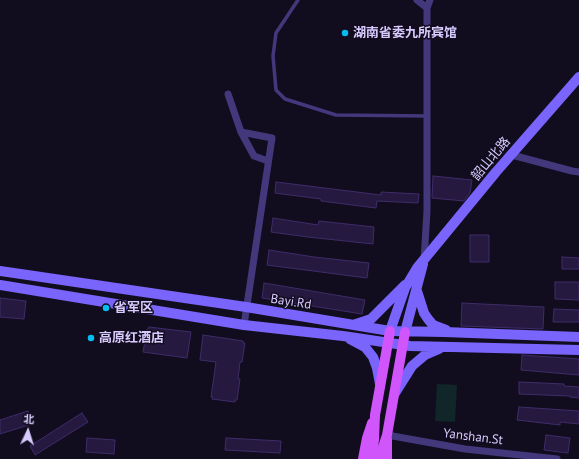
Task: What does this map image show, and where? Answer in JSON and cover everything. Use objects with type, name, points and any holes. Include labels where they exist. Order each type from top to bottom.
[{"type":"main road","name":"韶山北路","points":[[371,459],[374,440],[375,415],[390,331],[405,288],[417,268],[512,154],[579,77]]},
{"type":"main road","name":"韶山北路","points":[[379,459],[387,435],[402,345],[424,260]]},
{"type":"main road","name":"Bayi.Rd","points":[[0,271],[246,307],[390,331],[579,337]]},
{"type":"main road","points":[[352,325],[372,319],[409,281]]},
{"type":"main road","name":"Bayi.Rd","points":[[0,285],[244,325],[343,336],[402,345],[448,348],[579,350]]},
{"type":"main road","points":[[417,291],[424,313],[428,319],[433,325],[449,332]]},
{"type":"main road","points":[[343,336],[365,347],[369,351],[377,368],[380,385]]},
{"type":"main road","points":[[392,400],[412,366],[425,355],[439,349],[448,348]]},
{"type":"main road","points":[[363,459],[367,438],[375,415]]},
{"type":"main road","points":[[387,435],[387,459]]},
{"type":"street","points":[[417,0],[427,8]]},
{"type":"street","points":[[424,260],[427,211],[427,8],[430,0]]},
{"type":"street","points":[[228,94],[241,132],[254,156],[268,161]]},
{"type":"street","points":[[241,132],[272,138],[244,325]]},
{"type":"street","points":[[512,154],[579,172]]},
{"type":"street","name":"Yanshan.St","points":[[387,435],[465,450],[557,459]]},
{"type":"lane","points":[[298,0],[276,33],[273,56],[276,90],[285,99],[336,115],[427,116]]},
{"type":"green space","points":[[437,384],[457,385],[455,422],[435,421]]},
{"type":"building","points":[[433,176],[472,180],[470,193],[464,201],[432,198]]},
{"type":"building","points":[[276,182],[381,195],[381,192],[419,194],[418,203],[377,201],[376,208],[321,201],[321,199],[275,193]]},
{"type":"building","points":[[273,218],[318,225],[319,221],[374,227],[373,244],[271,232]]},
{"type":"building","points":[[470,235],[489,235],[489,262],[470,262]]},
{"type":"building","points":[[269,250],[369,263],[367,278],[267,265]]},
{"type":"building","points":[[562,257],[579,258],[579,269],[562,269]]},
{"type":"building","points":[[555,282],[579,282],[579,300],[555,299]]},
{"type":"building","points":[[264,283],[365,300],[362,314],[262,298]]},
{"type":"building","points":[[0,298],[26,301],[24,319],[0,317]]},
{"type":"building","points":[[462,303],[544,307],[543,329],[461,326]]},
{"type":"building","points":[[554,309],[579,310],[579,322],[553,322]]},
{"type":"building","points":[[149,327],[191,332],[187,358],[143,352],[147,329],[149,329]]},
{"type":"building","points":[[203,335],[243,341],[243,343],[245,343],[242,362],[240,362],[238,379],[240,379],[237,400],[235,400],[235,402],[212,399],[213,397],[211,397],[216,362],[200,360]]},
{"type":"building","points":[[522,355],[579,359],[579,375],[521,370]]},
{"type":"building","points":[[519,382],[564,384],[564,386],[579,387],[579,398],[570,396],[519,394]]},
{"type":"building","points":[[519,407],[579,411],[579,424],[560,422],[560,425],[517,420]]},
{"type":"building","points":[[28,411],[32,424],[0,434],[0,420]]},
{"type":"building","points":[[82,413],[88,422],[35,455],[30,446]]},
{"type":"building","points":[[546,435],[570,438],[568,453],[544,450]]},
{"type":"building","points":[[87,438],[115,440],[114,454],[86,452]]},
{"type":"building","points":[[226,438],[281,441],[280,453],[225,450]]},
{"type":"place","name":"湖南省委九所宾馆","points":[[345,33]]},
{"type":"place","name":"省军区","points":[[106,308]]},
{"type":"place","name":"高原红酒店","points":[[91,338]]}]
